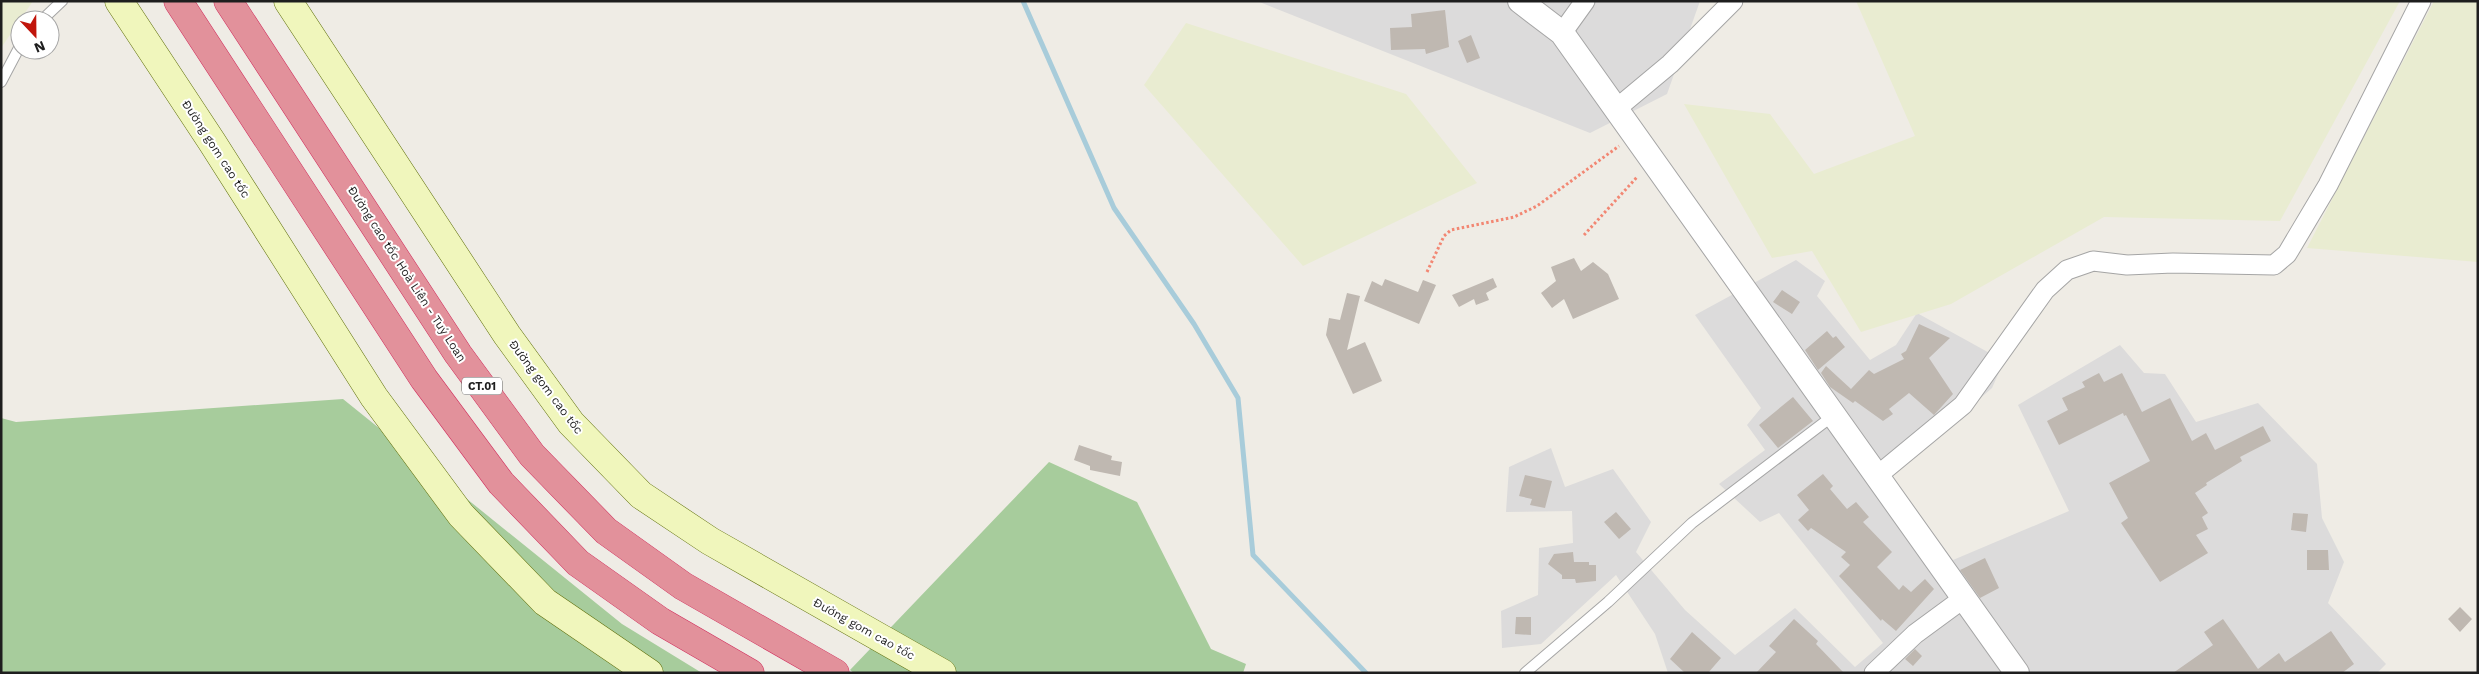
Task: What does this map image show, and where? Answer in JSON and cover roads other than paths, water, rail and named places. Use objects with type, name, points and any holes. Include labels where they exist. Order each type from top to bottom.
[{"type":"highway","points":[[178,1],[424,379],[501,483],[578,563],[660,621],[750,673]]},
{"type":"highway","name":"Đường cao tốc Hoà Liên - Tuý Loan","points":[[228,1],[458,354],[532,455],[606,531],[683,586],[836,673]]},
{"type":"main road","name":"Đường gom cao tốc","points":[[119,1],[212,142],[374,397],[461,515],[545,602],[649,673]]},
{"type":"main road","name":"Đường gom cao tốc","points":[[288,1],[506,335],[571,423],[635,489],[710,541],[942,673]]},
{"type":"street","points":[[1520,1],[1562,33],[2017,673]]},
{"type":"street","points":[[1562,33],[1585,1]]},
{"type":"street","points":[[1616,109],[1670,64],[1733,1]]},
{"type":"street","points":[[1877,476],[1963,405],[2044,290],[2067,270],[2093,261],[2128,265],[2173,262],[2274,266],[2288,254],[2328,185],[2421,1]]},
{"type":"street","points":[[1874,673],[1915,634],[1964,598]]},
{"type":"lane","points":[[53,10],[62,1]]},
{"type":"lane","points":[[1,82],[13,60]]},
{"type":"lane","points":[[1525,673],[1608,602],[1692,523],[1834,415]]},
{"type":"waterway","points":[[1023,1],[1114,208],[1194,324],[1238,398],[1253,555],[1366,673]]}]
